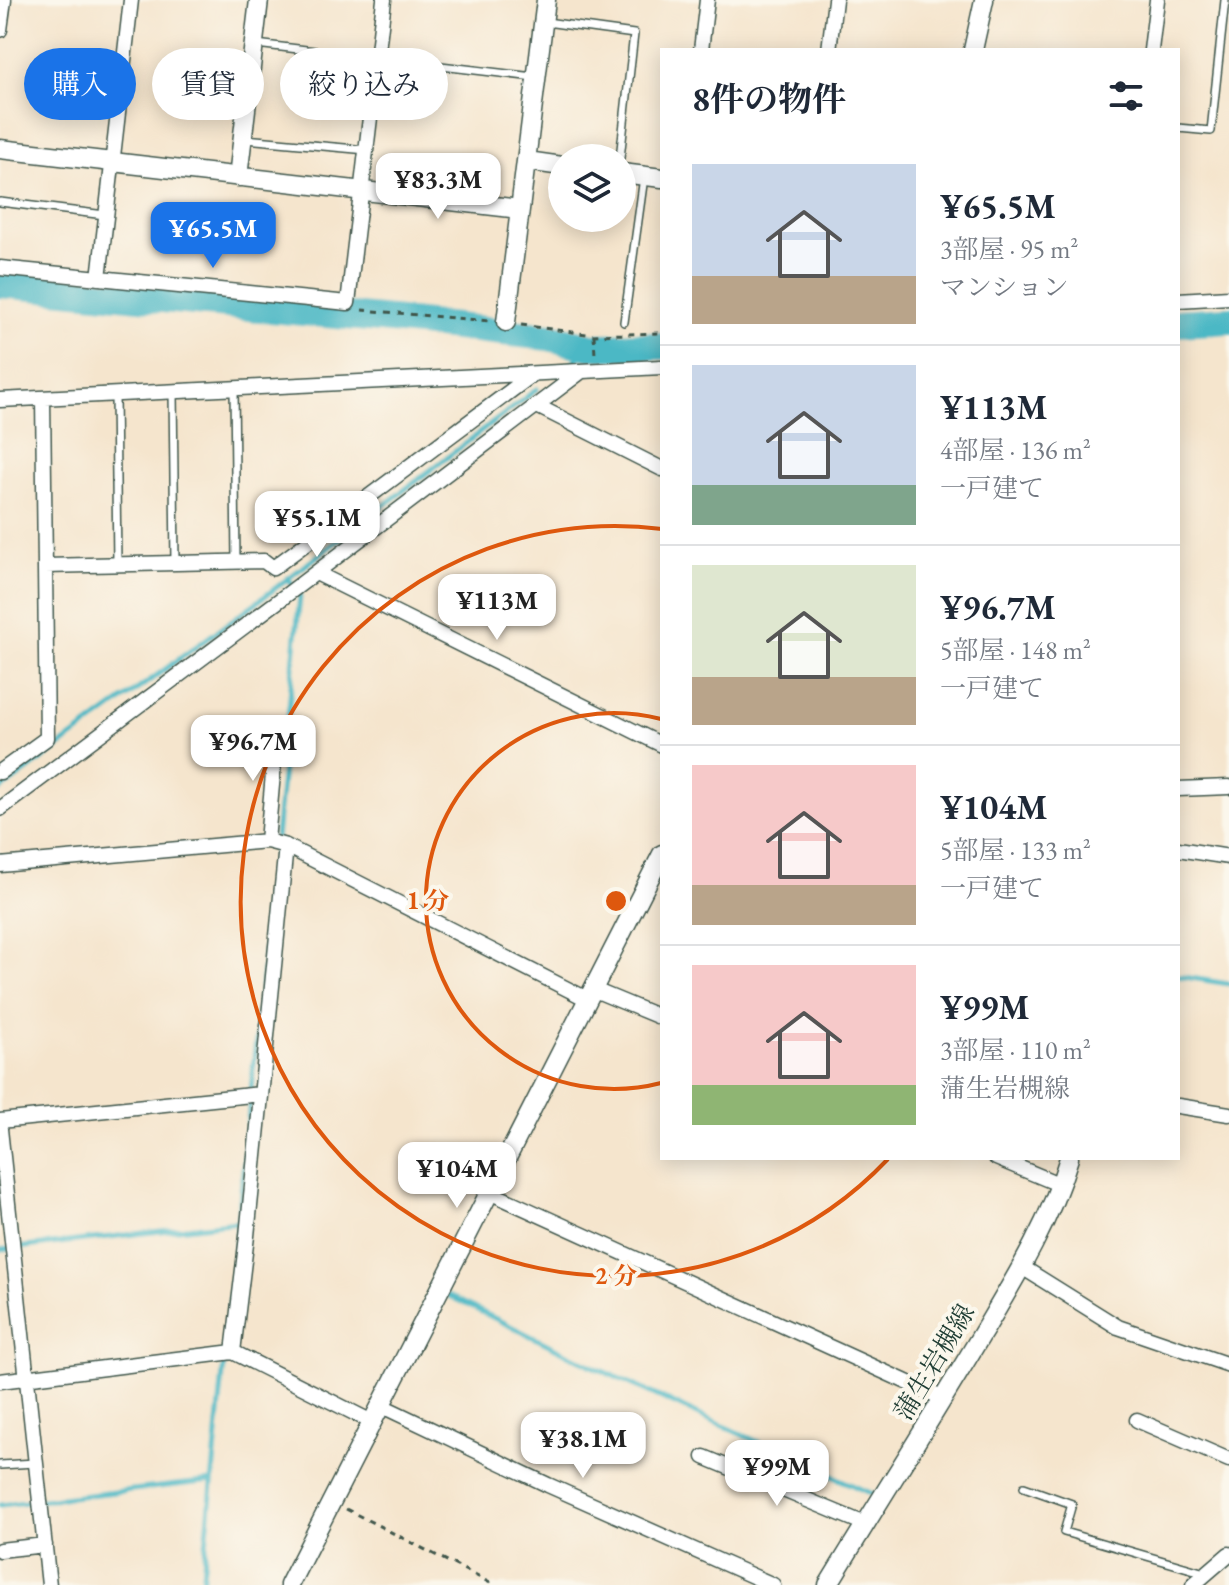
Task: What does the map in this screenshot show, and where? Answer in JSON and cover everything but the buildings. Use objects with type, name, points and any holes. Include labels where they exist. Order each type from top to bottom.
[{"type":"street","points":[[0,30],[4,0]]},
{"type":"street","points":[[99,278],[131,0]]},
{"type":"street","points":[[238,177],[259,0]]},
{"type":"street","points":[[378,48],[384,0]]},
{"type":"street","points":[[506,322],[546,0]]},
{"type":"street","points":[[701,48],[707,0]]},
{"type":"street","points":[[829,48],[835,0]]},
{"type":"street","points":[[973,48],[984,0]]},
{"type":"street","points":[[1151,48],[1157,0]]},
{"type":"street","points":[[0,268],[348,303],[370,120]]},
{"type":"street","points":[[0,149],[520,209]]},
{"type":"street","points":[[527,161],[548,164]]},
{"type":"street","points":[[1180,300],[1229,297]]},
{"type":"street","points":[[0,400],[660,367]]},
{"type":"street","points":[[0,809],[589,370]]},
{"type":"street","points":[[45,566],[264,561],[273,568],[532,375]]},
{"type":"street","points":[[0,772],[47,738],[43,398]]},
{"type":"street","points":[[537,406],[660,468]]},
{"type":"street","points":[[316,573],[660,744]]},
{"type":"street","points":[[267,841],[277,729]]},
{"type":"street","points":[[1180,789],[1229,787]]},
{"type":"street","points":[[0,865],[267,841],[286,846],[590,994],[660,1017]]},
{"type":"street","points":[[233,1352],[286,846]]},
{"type":"street","points":[[1180,849],[1229,857]]},
{"type":"street","points":[[289,1585],[660,858]]},
{"type":"street","points":[[0,1121],[261,1094]]},
{"type":"street","points":[[1180,1106],[1229,1114]]},
{"type":"street","points":[[0,1129],[49,1585]]},
{"type":"street","points":[[1001,1160],[1061,1185]]},
{"type":"street","name":"蒲生岩槻線","points":[[828,1585],[1022,1267],[1046,1221],[1068,1160]]},
{"type":"street","points":[[489,1192],[944,1399]]},
{"type":"street","points":[[1022,1267],[1118,1327],[1229,1365]]},
{"type":"street","points":[[0,1381],[233,1352],[548,1485],[773,1585]]},
{"type":"street","points":[[1137,1420],[1229,1460]]},
{"type":"street","points":[[704,1457],[865,1524]]},
{"type":"street","points":[[0,1550],[45,1545]]},
{"type":"street","points":[[1193,1585],[1229,1554]]},
{"type":"lane","points":[[1180,128],[1211,131],[1225,0]]},
{"type":"lane","points":[[544,22],[634,34],[622,144]]},
{"type":"lane","points":[[254,44],[287,48]]},
{"type":"lane","points":[[448,67],[537,77]]},
{"type":"lane","points":[[243,139],[367,150]]},
{"type":"lane","points":[[624,322],[653,177]]},
{"type":"lane","points":[[0,202],[105,215]]},
{"type":"lane","points":[[234,388],[236,562]]},
{"type":"lane","points":[[173,391],[175,563]]},
{"type":"lane","points":[[115,394],[117,564]]},
{"type":"lane","points":[[0,1465],[36,1463]]},
{"type":"lane","points":[[1024,1487],[1072,1504],[1064,1532],[1207,1574]]},
{"type":"path","points":[[348,303],[356,309],[506,322],[594,335],[660,333]]},
{"type":"path","points":[[589,370],[594,335]]},
{"type":"path","points":[[332,1501],[494,1585]]},
{"type":"waterway","points":[[0,284],[391,320],[549,337],[592,347]]},
{"type":"waterway","points":[[1180,323],[1229,320]]},
{"type":"waterway","points":[[600,347],[660,346]]},
{"type":"waterway","points":[[571,364],[592,347]]},
{"type":"waterway","points":[[0,790],[261,599],[537,389]]},
{"type":"waterway","points":[[202,1585],[300,596],[288,578]]},
{"type":"waterway","points":[[1180,976],[1229,984]]},
{"type":"waterway","points":[[0,1250],[237,1222]]},
{"type":"waterway","points":[[441,1292],[594,1367],[874,1495]]},
{"type":"waterway","points":[[0,1505],[212,1481]]}]
